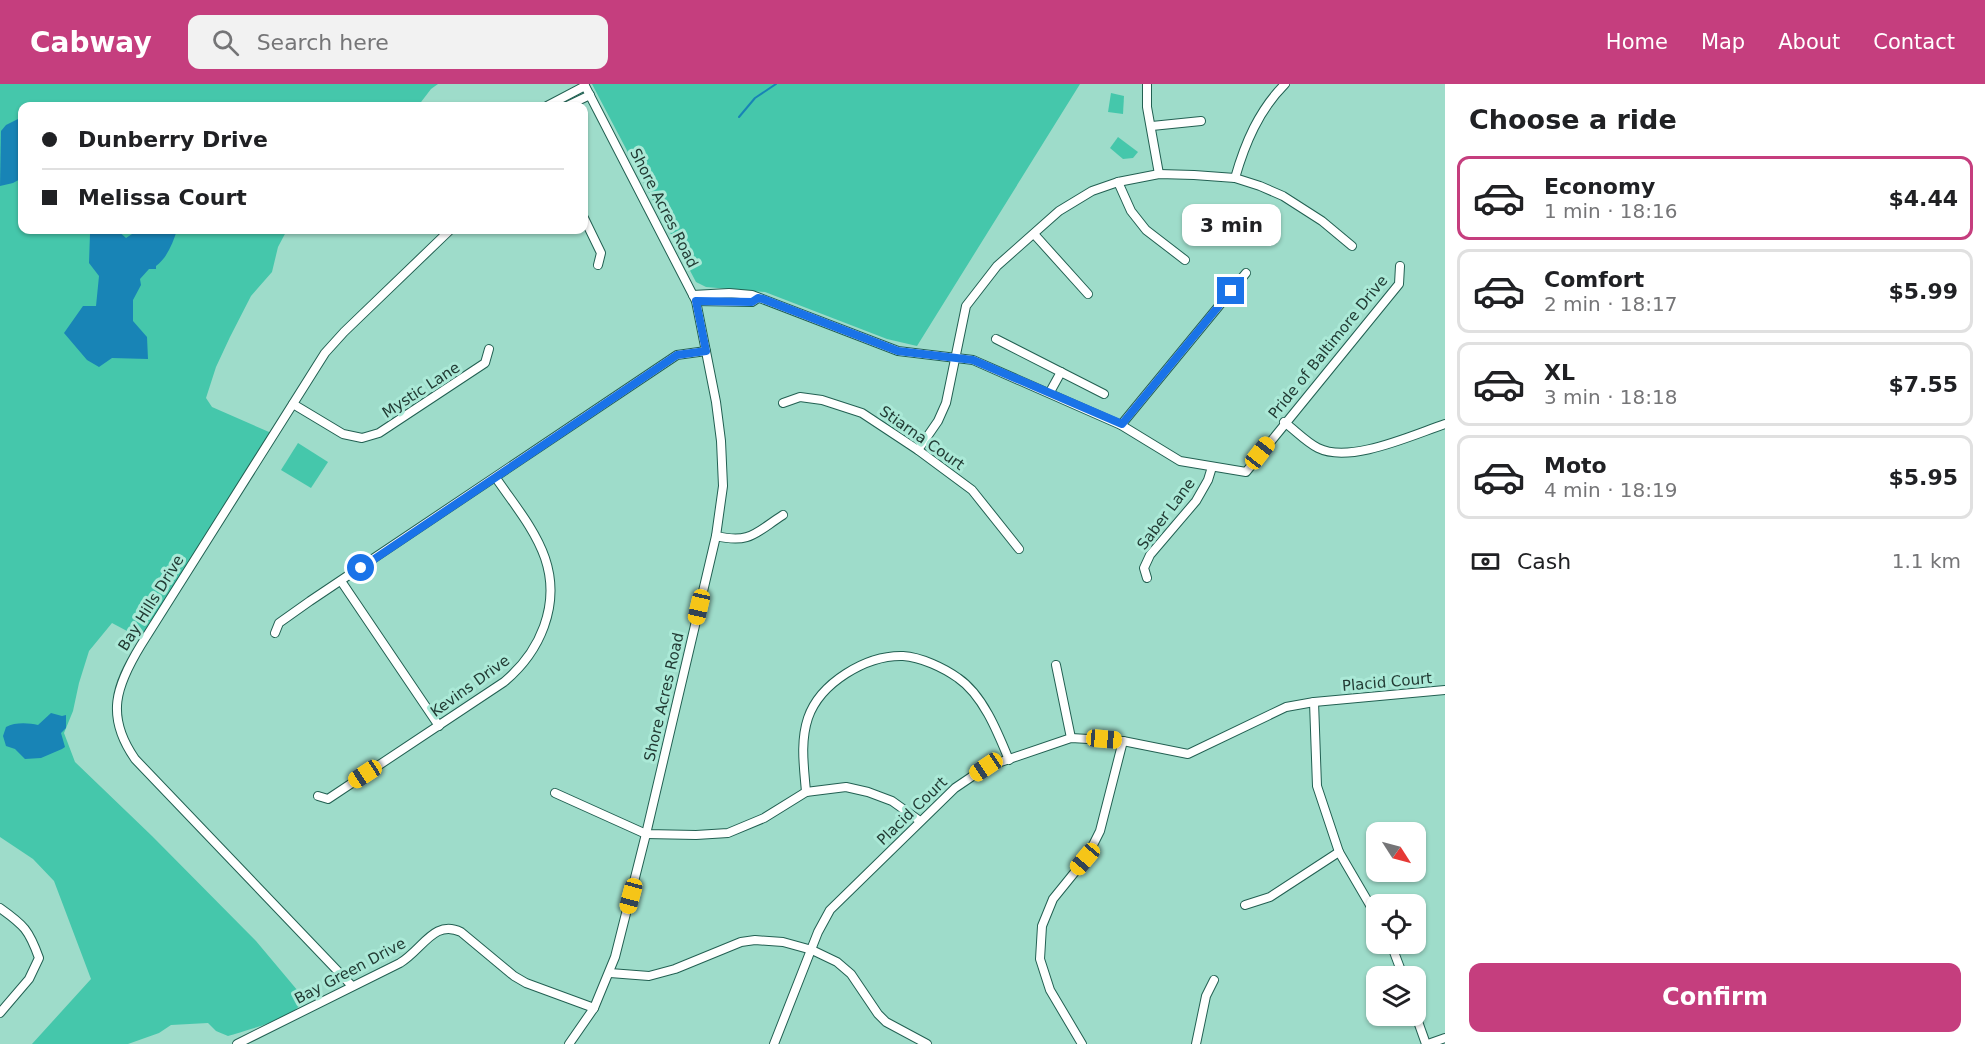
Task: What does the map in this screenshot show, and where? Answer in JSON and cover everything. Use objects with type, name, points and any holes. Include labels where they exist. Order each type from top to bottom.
[{"type":"street","points":[[1147,84],[1147,107],[1159,174]]},
{"type":"street","points":[[1235,178],[1245,144],[1271,99],[1286,84]]},
{"type":"street","points":[[554,102],[584,85]]},
{"type":"street","name":"Shore Acres Road","points":[[569,1044],[594,1008],[610,973],[646,834],[716,536],[723,486],[722,450],[716,402],[694,298],[584,85]]},
{"type":"street","points":[[575,102],[590,95]]},
{"type":"street","points":[[1152,126],[1201,122]]},
{"type":"street","points":[[918,450],[938,421],[946,403],[966,306],[997,266],[1059,211],[1092,191],[1118,182],[1159,174],[1235,178],[1283,196],[1329,226],[1352,246]]},
{"type":"street","points":[[1118,182],[1131,211],[1146,230],[1185,260]]},
{"type":"street","points":[[588,226],[601,253],[598,265]]},
{"type":"street","name":"Bay Hills Drive","points":[[352,986],[135,759],[121,735],[116,712],[119,686],[126,670],[325,353],[446,234]]},
{"type":"street","points":[[1034,234],[1088,294]]},
{"type":"street","name":"Pride of Baltimore Drive","points":[[1212,467],[1246,471],[1399,284],[1400,266]]},
{"type":"street","points":[[1122,424],[1246,273]]},
{"type":"street","points":[[694,298],[729,293],[752,295],[898,351],[973,360],[1122,424],[1180,461],[1212,467]]},
{"type":"street","points":[[996,339],[1104,394]]},
{"type":"street","name":"Mystic Lane","points":[[293,404],[343,434],[362,438],[380,433],[485,363],[489,349]]},
{"type":"street","points":[[275,633],[279,622],[677,355],[706,351]]},
{"type":"street","points":[[1050,392],[1061,372]]},
{"type":"street","name":"Stiarna Court","points":[[783,403],[800,397],[822,400],[862,413],[918,450],[972,490],[1019,549]]},
{"type":"street","points":[[1284,422],[1318,448],[1336,453],[1359,453],[1445,424]]},
{"type":"street","name":"Saber Lane","points":[[1147,578],[1144,568],[1150,555],[1196,501],[1208,480],[1212,467]]},
{"type":"street","name":"Kevins Drive","points":[[318,796],[328,799],[504,682],[517,671],[536,646],[546,621],[550,602],[550,585],[544,556],[527,524],[496,478]]},
{"type":"street","points":[[716,536],[745,539],[783,515]]},
{"type":"street","points":[[341,581],[439,726]]},
{"type":"street","points":[[806,792],[803,753],[808,718],[826,690],[845,673],[871,661],[903,656],[930,663],[960,679],[980,701],[997,731],[1009,760]]},
{"type":"street","points":[[1056,665],[1071,738]]},
{"type":"street","name":"Placid Court","points":[[774,1044],[818,932],[830,910],[955,788],[986,767],[1071,738],[1123,741],[1188,754],[1286,707],[1314,702],[1445,690]]},
{"type":"street","points":[[1314,702],[1317,786],[1339,852],[1366,898]]},
{"type":"street","points":[[1082,1044],[1050,990],[1040,959],[1042,926],[1053,899],[1087,857],[1100,831],[1123,741]]},
{"type":"street","points":[[555,793],[646,834],[728,833],[764,818],[806,792],[846,787],[892,801],[920,821]]},
{"type":"street","points":[[1245,905],[1270,897],[1339,852]]},
{"type":"street","points":[[0,908],[24,925],[39,958],[29,979],[0,1013]]},
{"type":"street","name":"Bay Green Drive","points":[[237,1044],[400,963],[418,950],[436,932],[444,928],[461,932],[514,976],[526,983],[594,1008]]},
{"type":"street","points":[[610,973],[636,976],[663,973],[730,946],[756,940],[783,942],[825,955],[845,968],[886,1022],[927,1044]]},
{"type":"street","points":[[1196,1044],[1206,996],[1214,980]]},
{"type":"street","points":[[1420,1026],[1427,1044],[1445,1038]]},
{"type":"green space","points":[[0,84],[438,84],[421,102],[18,102],[18,234],[285,234],[278,247],[272,272],[251,296],[216,367],[206,398],[212,407],[276,435],[225,504],[142,639],[112,623],[89,651],[73,711],[64,733],[75,762],[256,941],[303,997],[299,1006],[294,1011],[266,1024],[228,1036],[216,1031],[208,1023],[171,1025],[159,1033],[128,1044],[32,1044],[91,979],[54,881],[33,859],[0,837]]},
{"type":"green space","points":[[592,84],[1080,84],[917,346],[887,339],[765,292],[706,287],[696,282]]},
{"type":"green space","points":[[1111,93],[1124,96],[1123,114],[1108,112]]},
{"type":"green space","points":[[1118,137],[1138,152],[1133,158],[1123,159],[1110,148]]},
{"type":"green space","points":[[298,443],[328,462],[311,488],[281,470]]},
{"type":"water","points":[[18,119],[18,180],[0,186],[1,131],[6,125]]},
{"type":"water","points":[[90,234],[122,234],[126,238],[132,234],[176,234],[169,250],[156,269],[149,269],[140,279],[141,285],[133,300],[133,321],[147,337],[148,359],[112,358],[99,367],[87,360],[64,333],[83,306],[96,306],[99,276],[89,263]]},
{"type":"water","points":[[51,713],[66,715],[66,728],[61,733],[65,747],[41,758],[25,759],[15,749],[6,746],[3,736],[6,727],[26,723],[38,725]]},
{"type":"waterway","points":[[739,117],[755,98],[776,84]]},
{"type":"route","points":[[361,568],[677,355],[706,351],[696,301],[752,302],[758,298],[763,299],[898,351],[973,360],[1122,424],[1231,291]]}]
